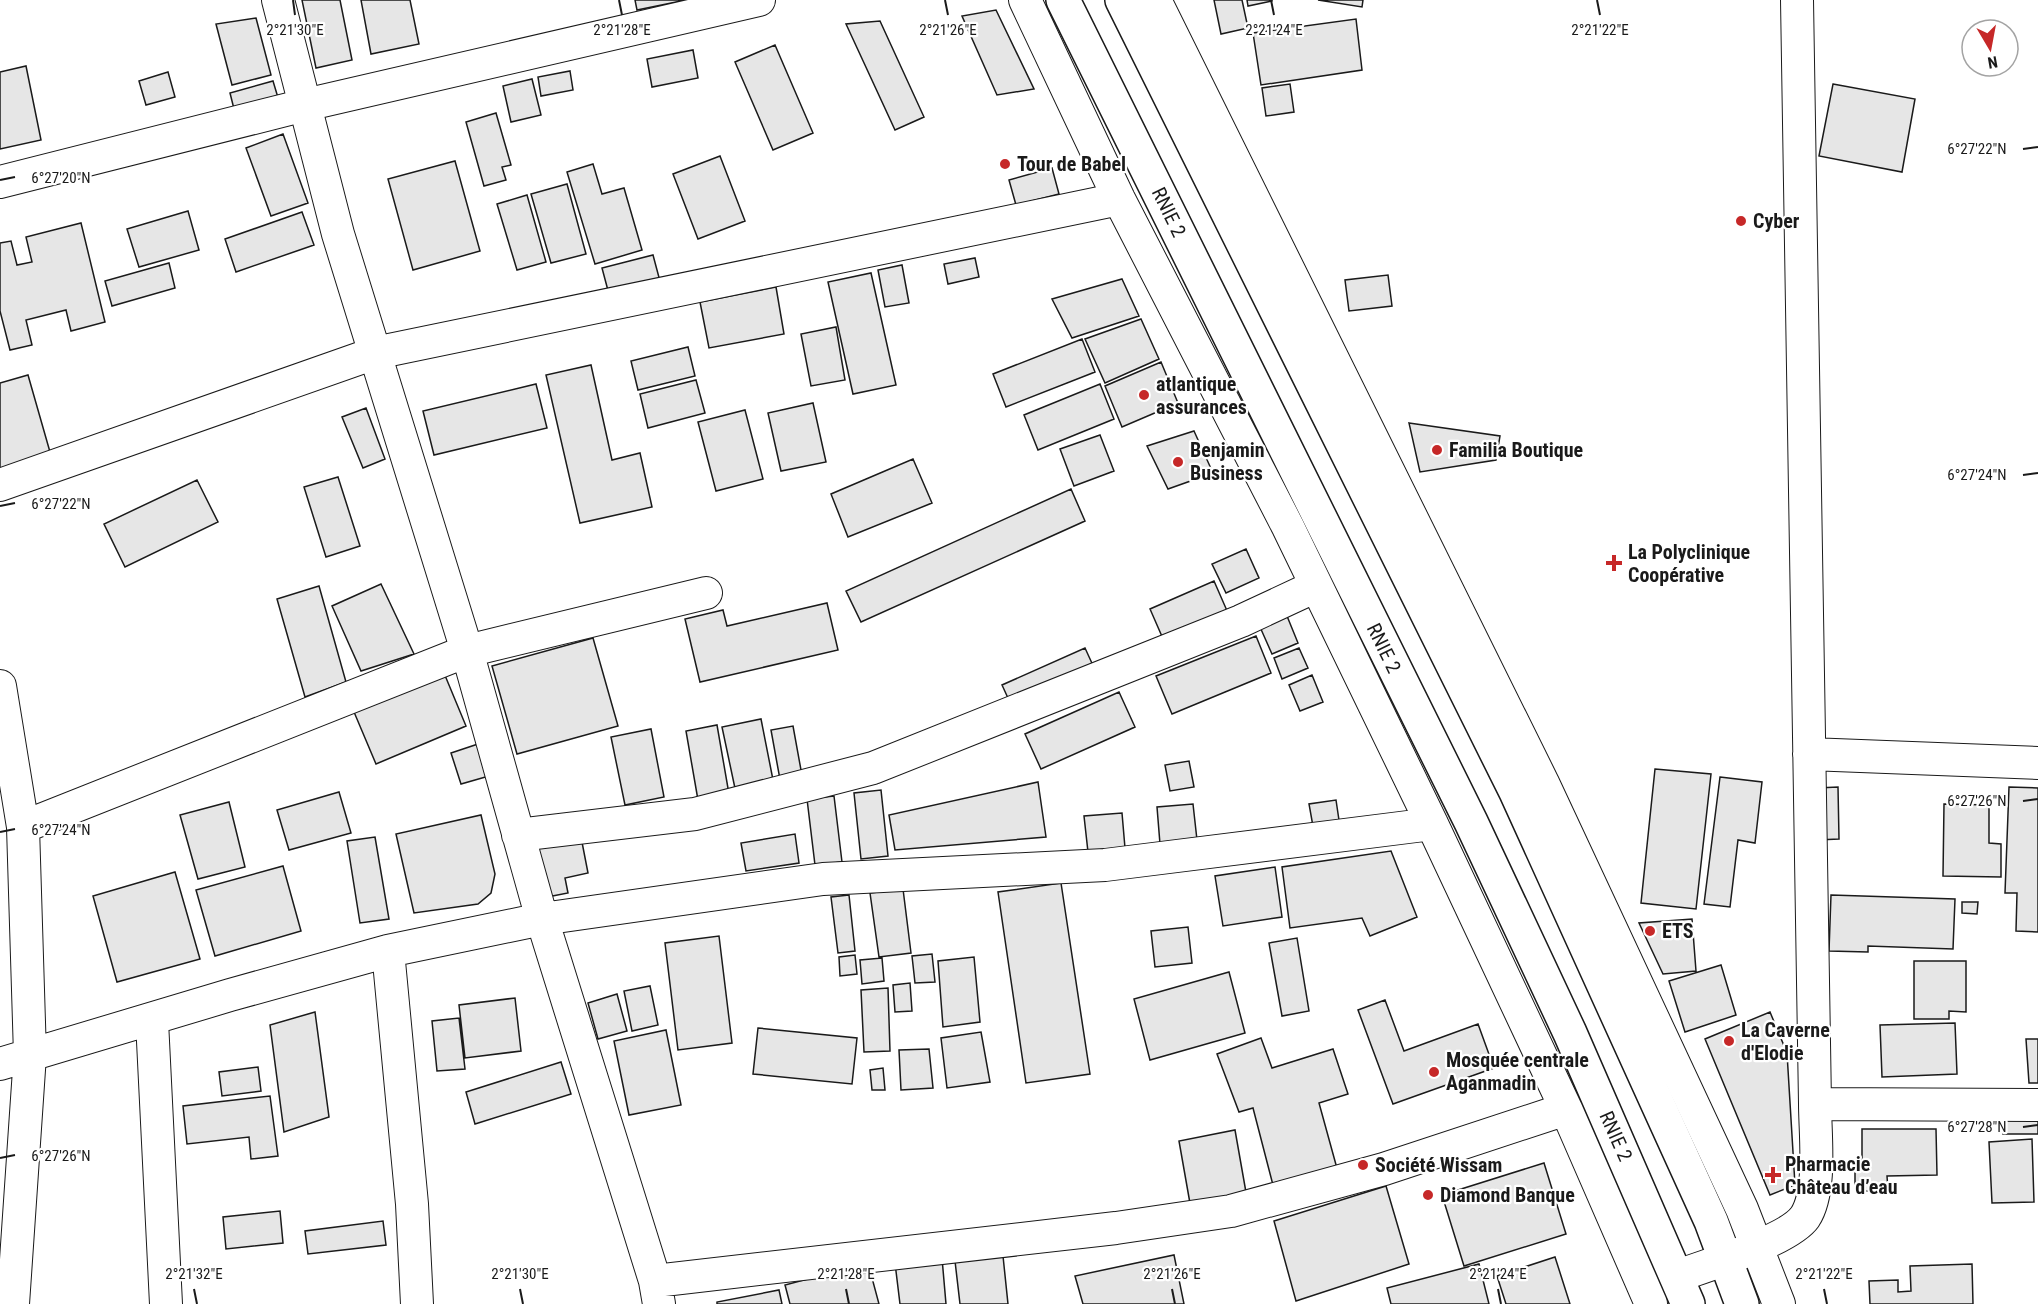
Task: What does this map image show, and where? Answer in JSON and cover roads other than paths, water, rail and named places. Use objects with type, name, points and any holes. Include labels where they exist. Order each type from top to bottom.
[{"type":"highway","name":"RNIE 2","points":[[1062,0],[1481,842],[1570,1033],[1683,1290]]},
{"type":"highway","points":[[1122,0],[1516,792],[1726,1258],[1742,1304]]},
{"type":"street","points":[[278,0],[338,234],[467,651],[542,919],[657,1292],[927,1251],[1231,1211],[1384,1169],[1566,1109]]},
{"type":"street","points":[[0,182],[305,105],[759,0]]},
{"type":"street","points":[[1025,0],[1119,199],[1316,586],[1432,824],[1566,1109],[1651,1304]]},
{"type":"street","points":[[1155,0],[1543,783],[1757,1245],[1779,1304]]},
{"type":"street","points":[[1683,1290],[1726,1258],[1789,1232],[1805,1217],[1813,1196],[1815,1104],[1797,0]]},
{"type":"street","points":[[0,485],[375,354],[1119,199]]},
{"type":"street","points":[[518,835],[695,814],[873,768],[1241,621],[1316,586]]},
{"type":"street","points":[[23,827],[467,651],[706,593]]},
{"type":"street","points":[[0,686],[23,827],[30,1055],[12,1304]]},
{"type":"street","points":[[1809,754],[2038,763]]},
{"type":"street","points":[[0,1064],[152,1021],[230,995],[388,951],[542,919],[823,879],[1105,865],[1432,824]]},
{"type":"street","points":[[388,951],[412,1204],[417,1304]]},
{"type":"street","points":[[152,1021],[166,1304]]},
{"type":"street","points":[[1815,1104],[2038,1105]]},
{"type":"place","name":"Tour de Babel","points":[[1005,164]]},
{"type":"place","name":"Cyber","points":[[1741,221]]},
{"type":"place","name":"atlantique assurances","points":[[1144,395]]},
{"type":"place","name":"Familia Boutique","points":[[1437,450]]},
{"type":"place","name":"Benjamin Business","points":[[1178,462]]},
{"type":"place","name":"La Polyclinique Coopérative","points":[[1614,563]]},
{"type":"place","name":"ETS","points":[[1650,931]]},
{"type":"place","name":"La Caverne d'Elodie","points":[[1729,1041]]},
{"type":"place","name":"Mosquée centrale Aganmadin","points":[[1434,1072]]},
{"type":"place","name":"Société Wissam","points":[[1363,1165]]},
{"type":"place","name":"Pharmacie Château d’eau","points":[[1773,1175]]},
{"type":"place","name":"Diamond Banque","points":[[1428,1195]]}]
